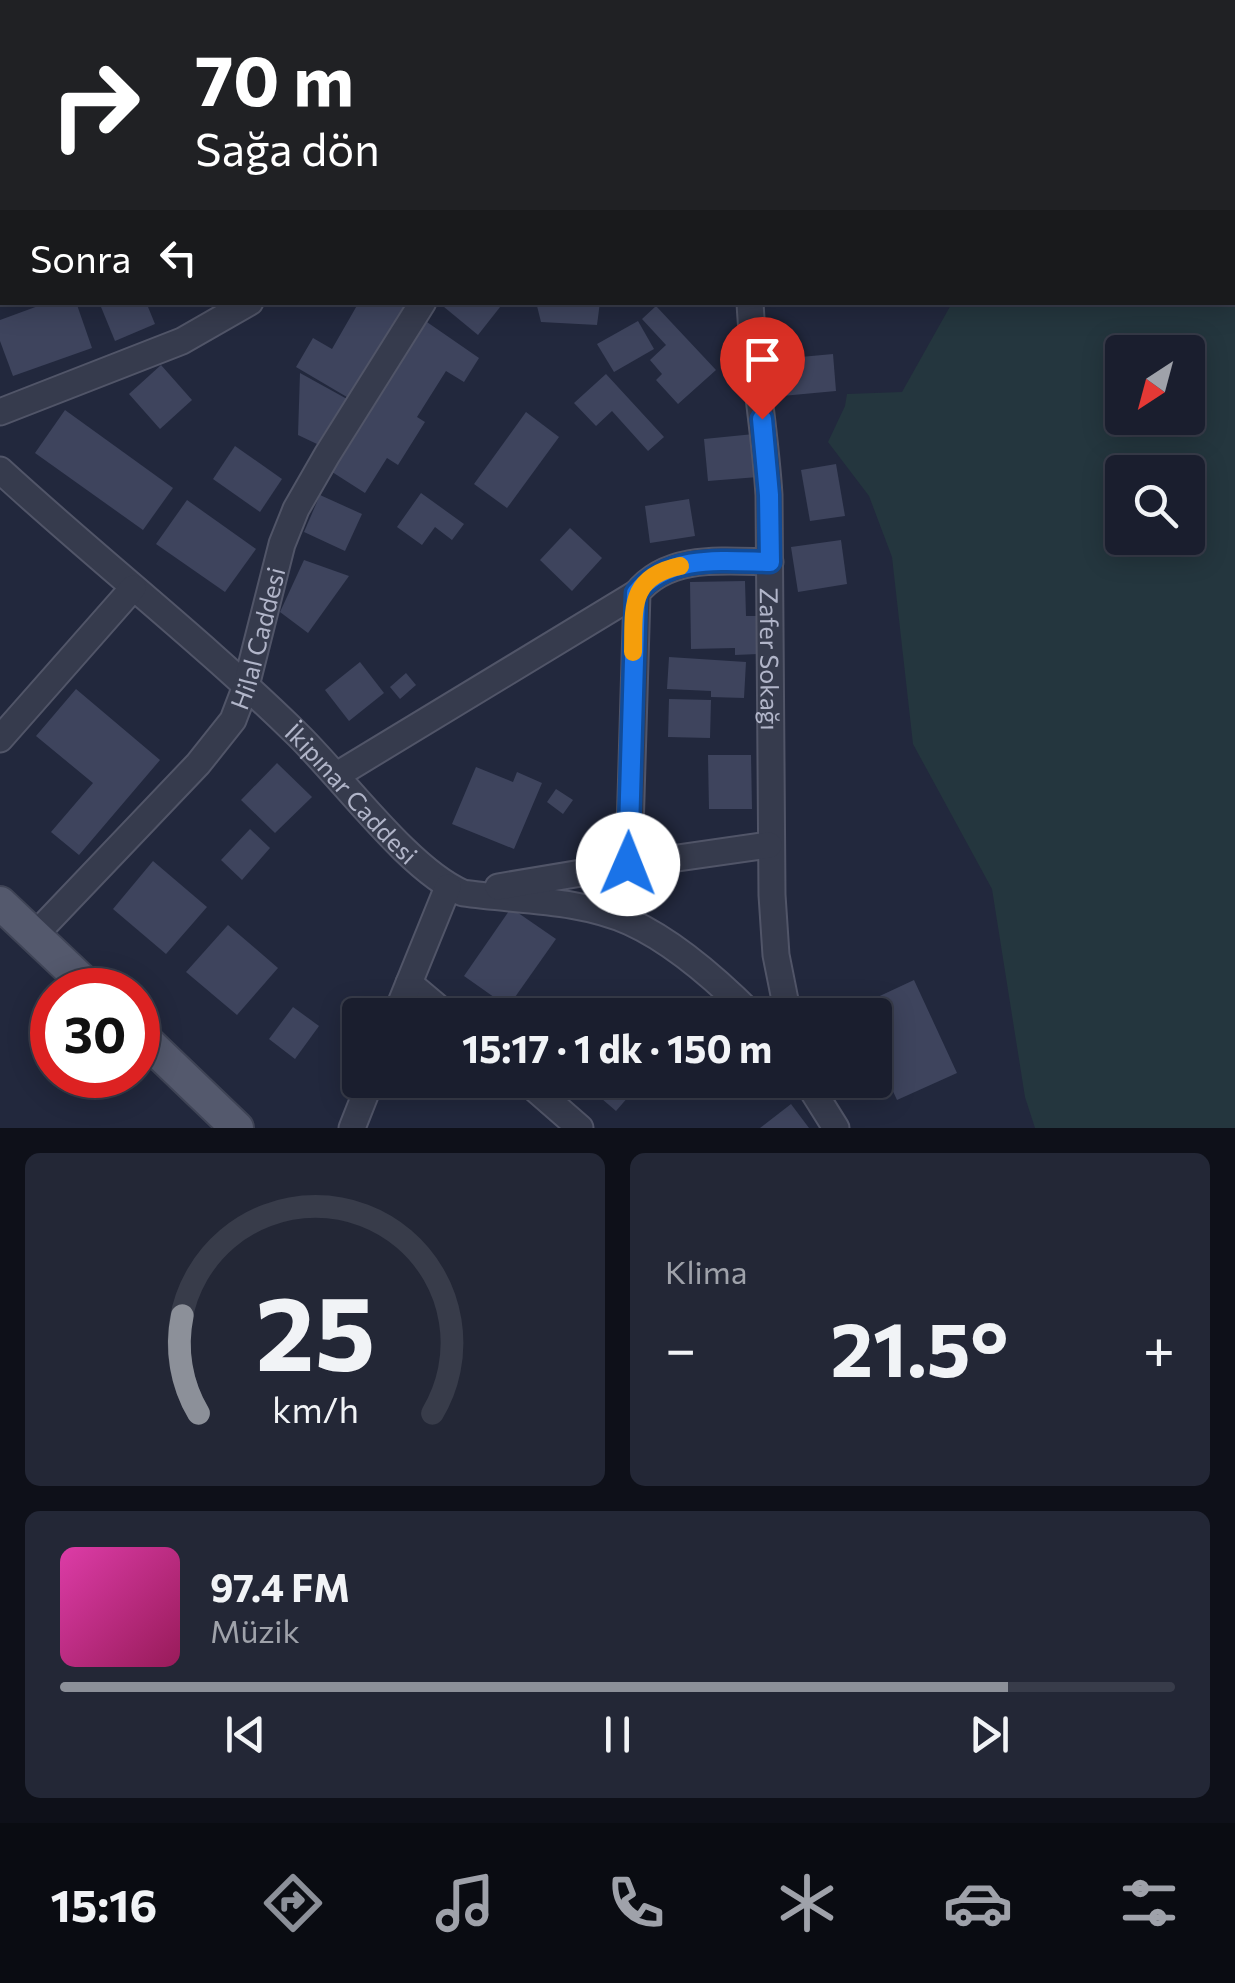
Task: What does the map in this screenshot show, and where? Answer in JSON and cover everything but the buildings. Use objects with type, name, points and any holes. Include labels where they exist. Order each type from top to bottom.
[{"type":"main road","points":[[1,908],[68,968]]},
{"type":"main road","points":[[160,1054],[237,1128]]},
{"type":"street","points":[[0,412],[182,341],[245,305]]},
{"type":"street","name":"Hilal Caddesi","points":[[34,936],[233,720],[246,686],[271,581],[296,510],[421,305]]},
{"type":"street","name":"Zafer Sokağı","points":[[750,305],[752,347],[766,439],[770,845],[776,955],[785,998]]},
{"type":"street","name":"İkipınar Caddesi","points":[[0,470],[246,686],[337,774],[401,845],[456,890]]},
{"type":"street","points":[[337,774],[636,593],[664,569],[693,563],[770,562]]},
{"type":"street","points":[[0,739],[132,588]]},
{"type":"street","points":[[628,864],[636,593]]},
{"type":"street","points":[[456,890],[770,845]]},
{"type":"street","points":[[403,998],[456,890]]},
{"type":"street","points":[[456,890],[572,906],[630,922],[687,960],[732,998]]},
{"type":"street","points":[[409,983],[427,998]]},
{"type":"street","points":[[352,1128],[364,1098]]},
{"type":"street","points":[[546,1098],[580,1128]]},
{"type":"street","points":[[817,1098],[836,1128]]},
{"type":"shaded area","points":[[951,305],[1235,305],[1235,1128],[1035,1128],[1025,1097],[992,889],[913,744],[892,557],[869,496],[828,442],[847,394],[902,392]]},
{"type":"slow traffic","points":[[633,652],[636,593],[664,569],[680,566]]},
{"type":"route","points":[[628,864],[636,593],[664,569],[693,563],[770,562],[762,419]]}]
